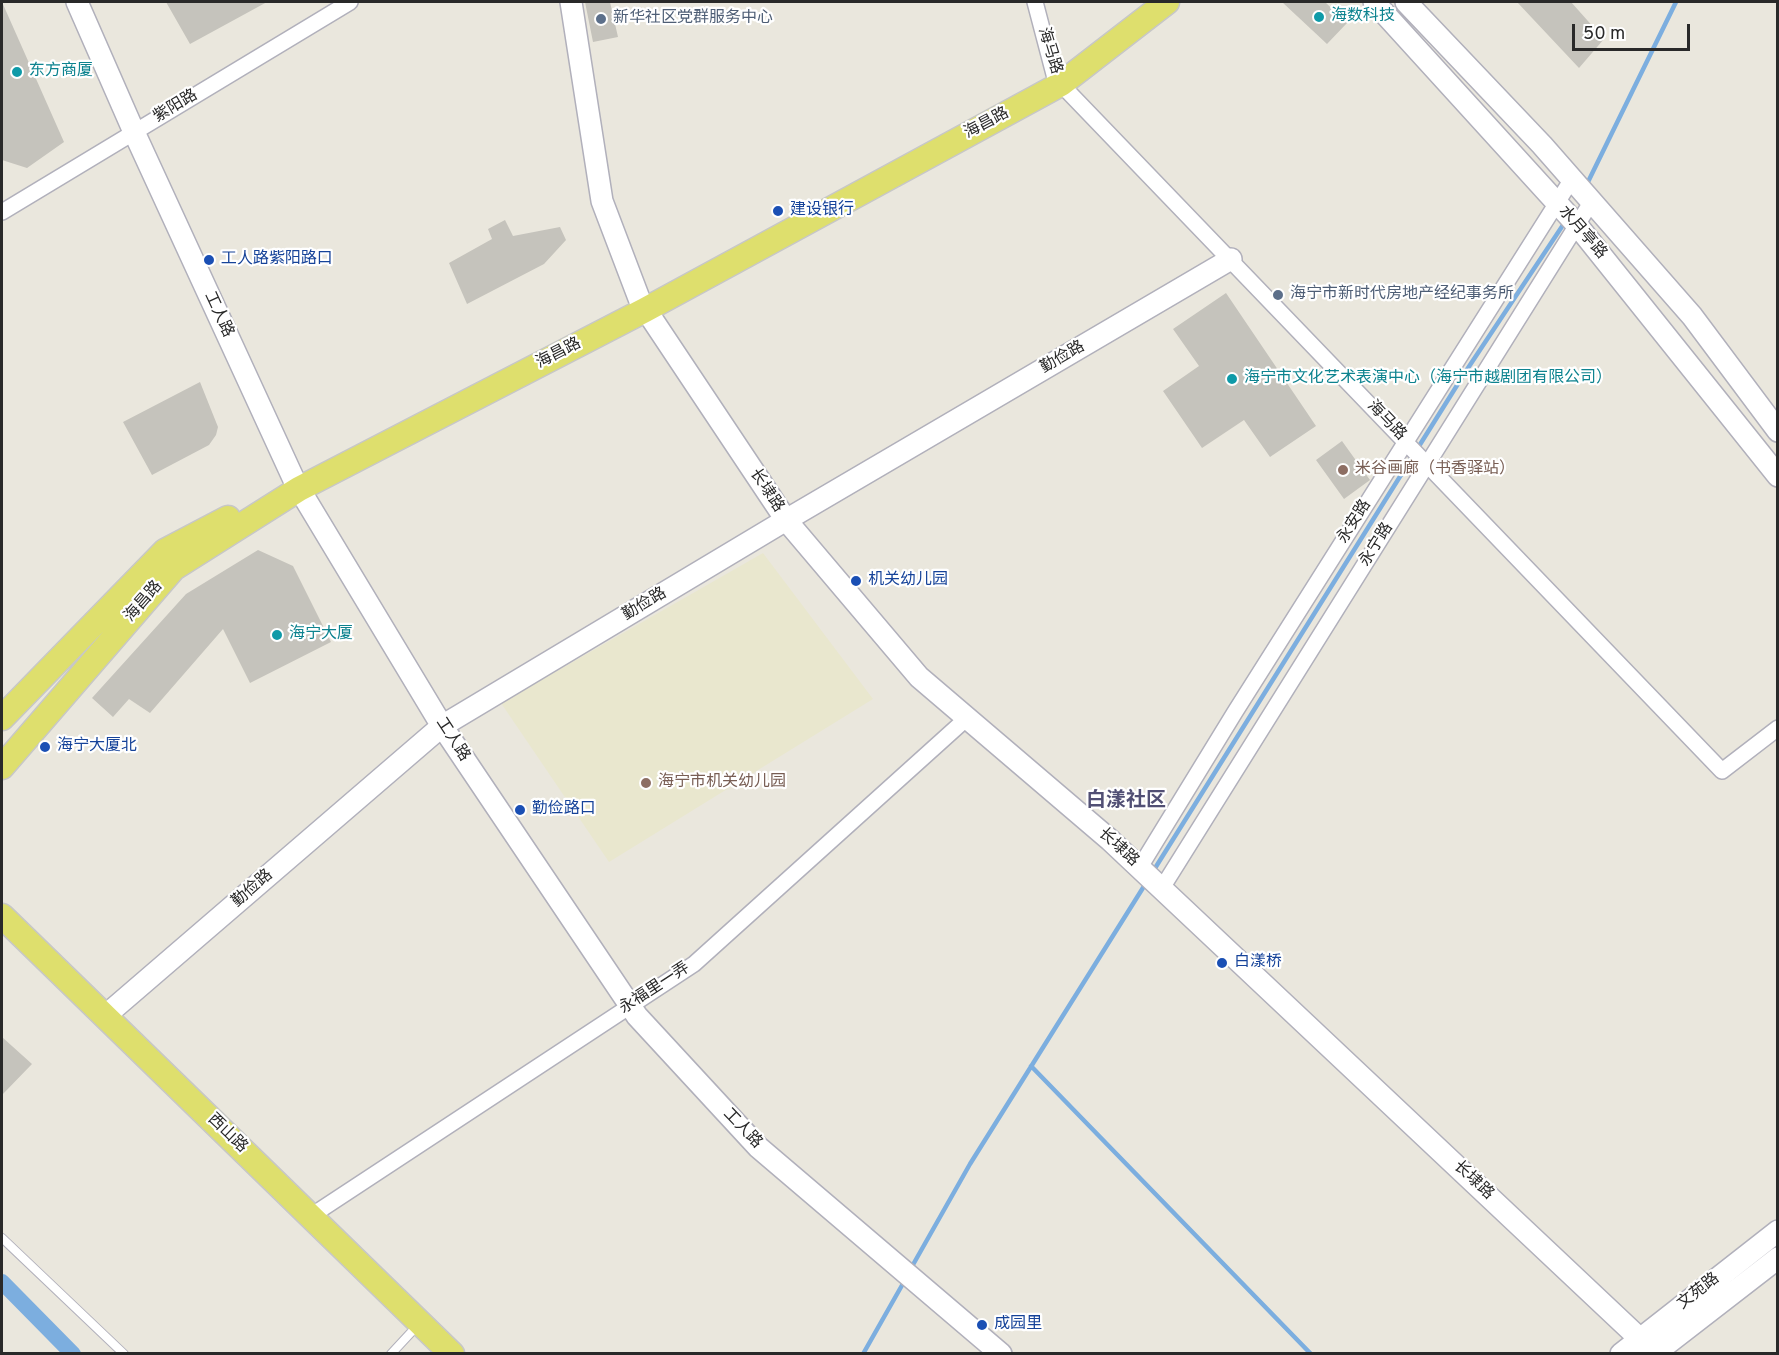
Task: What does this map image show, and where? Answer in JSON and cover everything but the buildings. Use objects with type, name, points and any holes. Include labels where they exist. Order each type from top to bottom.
[{"type":"main road","name":"海昌路","points":[[1058,81],[1149,2]]},
{"type":"main road","name":"海昌路","points":[[2,718],[165,550],[297,486],[643,305],[1058,81],[1167,2]]},
{"type":"main road","name":"海昌路","points":[[2,767],[174,568],[297,486]]},
{"type":"main road","name":"西山路","points":[[2,916],[452,1353]]},
{"type":"street","name":"工人路","points":[[77,2],[297,486],[442,726],[637,1016],[758,1147],[1001,1353]]},
{"type":"street","name":"紫阳路","points":[[2,212],[350,2]]},
{"type":"street","name":"长埭路","points":[[571,2],[602,201],[643,305],[786,520],[919,677],[1141,868]]},
{"type":"street","name":"海马路","points":[[1035,2],[1058,81],[1722,771],[1778,728]]},
{"type":"street","name":"水月亭路","points":[[1374,2],[1576,223],[1778,476]]},
{"type":"street","name":"水月亭路","points":[[1406,2],[1595,204],[1692,316],[1778,431]]},
{"type":"street","name":"永安路","points":[[1141,868],[1235,712],[1416,452],[1557,204],[1570,177]]},
{"type":"street","name":"永宁路","points":[[1161,887],[1416,452],[1576,223],[1595,204]]},
{"type":"street","name":"勤俭路","points":[[105,1016],[442,726],[786,520],[1231,259]]},
{"type":"street","name":"永福里一弄","points":[[311,1216],[694,964],[967,718]]},
{"type":"street","points":[[1141,868],[1161,887]]},
{"type":"street","name":"长埭路","points":[[1161,887],[1649,1348]]},
{"type":"street","name":"文苑路","points":[[1649,1348],[1778,1231]]},
{"type":"street","name":"文苑路","points":[[1621,1353],[1649,1348],[1778,1258]]},
{"type":"lane","points":[[2,1238],[124,1353]]},
{"type":"lane","points":[[391,1353],[420,1322]]},
{"type":"shaded area","name":"海宁市机关幼儿园","points":[[763,553],[873,699],[609,862],[501,703]]},
{"type":"waterway","points":[[1586,186],[1676,2]]},
{"type":"waterway","points":[[1152,873],[1466,371],[1565,222]]},
{"type":"waterway","points":[[910,1270],[970,1164],[1146,883]]},
{"type":"waterway","points":[[1031,1066],[1311,1354]]},
{"type":"waterway","points":[[863,1354],[905,1280]]},
{"type":"waterway","points":[[2,1282],[73,1354]]},
{"type":"place","name":"海数科技","points":[[1319,17]]},
{"type":"place","name":"新华社区党群服务中心","points":[[601,19]]},
{"type":"place","name":"东方商厦","points":[[17,72]]},
{"type":"place","name":"建设银行","points":[[778,211]]},
{"type":"place","name":"工人路紫阳路口","points":[[209,260]]},
{"type":"place","name":"海宁市新时代房地产经纪事务所","points":[[1278,295]]},
{"type":"place","name":"海宁市文化艺术表演中心（海宁市越剧团有限公司）","points":[[1232,379]]},
{"type":"place","name":"米谷画廊（书香驿站）","points":[[1343,470]]},
{"type":"place","name":"机关幼儿园","points":[[856,581]]},
{"type":"place","name":"海宁大厦","points":[[277,635]]},
{"type":"place","name":"海宁大厦北","points":[[45,747]]},
{"type":"place","name":"海宁市机关幼儿园","points":[[646,783]]},
{"type":"place","name":"勤俭路口","points":[[520,810]]},
{"type":"place","name":"白漾桥","points":[[1222,963]]},
{"type":"place","name":"成园里","points":[[982,1325]]},
{"type":"district","name":"白漾社区","points":[[1126,802]]}]
